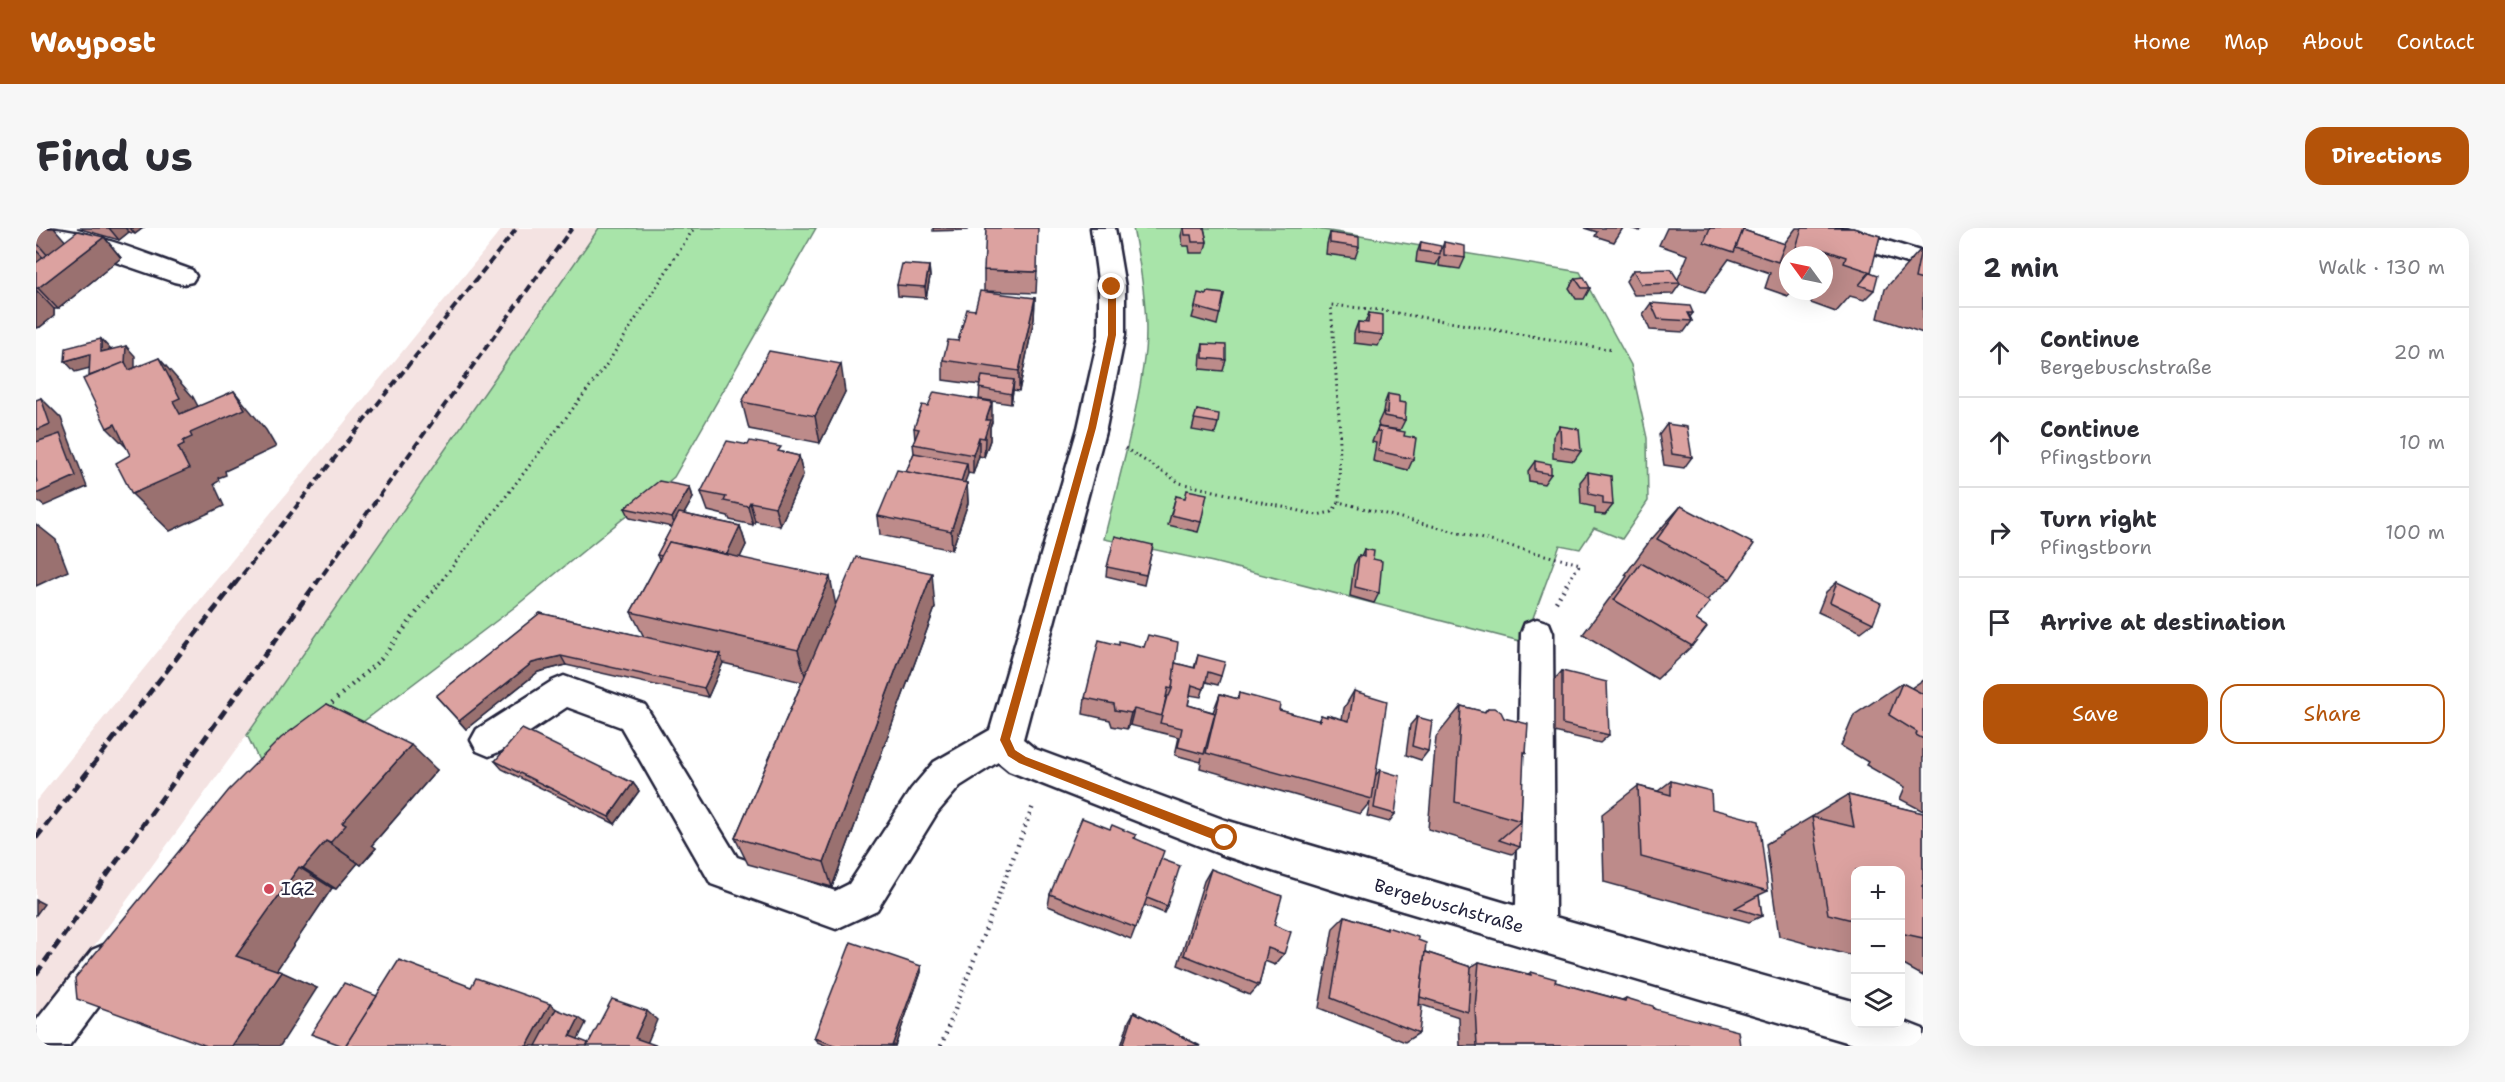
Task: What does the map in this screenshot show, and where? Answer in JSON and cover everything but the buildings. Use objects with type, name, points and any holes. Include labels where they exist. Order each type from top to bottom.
[{"type":"street","points":[[489,740],[564,691],[633,716],[724,870],[836,910],[863,897],[924,801],[947,774],[1005,740],[1092,428],[1112,335],[1112,287],[1103,228]]},
{"type":"street","points":[[1819,228],[1892,239],[1923,260]]},
{"type":"street","points":[[36,230],[77,240],[183,276]]},
{"type":"street","points":[[1535,931],[1537,633]]},
{"type":"street","name":"Bergebuschstraße","points":[[1005,740],[1012,753],[1022,760],[1225,838],[1535,931],[1851,1022]]},
{"type":"street","points":[[43,1046],[128,934]]},
{"type":"street","name":"Bergebuschstraße","points":[[1869,1028],[1916,1046]]},
{"type":"path","points":[[319,713],[381,659],[607,364],[694,228]]},
{"type":"path","points":[[1092,428],[1180,483],[1317,516],[1332,512],[1339,502],[1340,432],[1331,305],[1379,310],[1613,350]]},
{"type":"path","points":[[1339,502],[1580,564]]},
{"type":"path","points":[[941,1046],[1021,833],[1049,771]]},
{"type":"shaded area","points":[[503,228],[599,228],[247,735],[101,936],[36,1031],[36,801]]},
{"type":"green space","points":[[599,228],[816,228],[674,477],[516,606],[273,790],[247,735]]},
{"type":"green space","points":[[1133,228],[1311,228],[1580,272],[1631,365],[1647,438],[1648,501],[1622,539],[1594,528],[1580,549],[1560,545],[1524,642],[1213,562],[1104,539],[1133,422],[1145,351],[1145,305]]},
{"type":"railway","points":[[235,584],[517,228]]},
{"type":"railway","points":[[316,584],[572,228]]},
{"type":"railway","points":[[36,838],[236,582]]},
{"type":"railway","points":[[36,974],[317,582]]},
{"type":"place","name":"IGZ","points":[[269,889]]},
{"type":"route","points":[[1112,287],[1112,335],[1092,428],[1005,740],[1012,753],[1022,760],[1225,838]]}]
